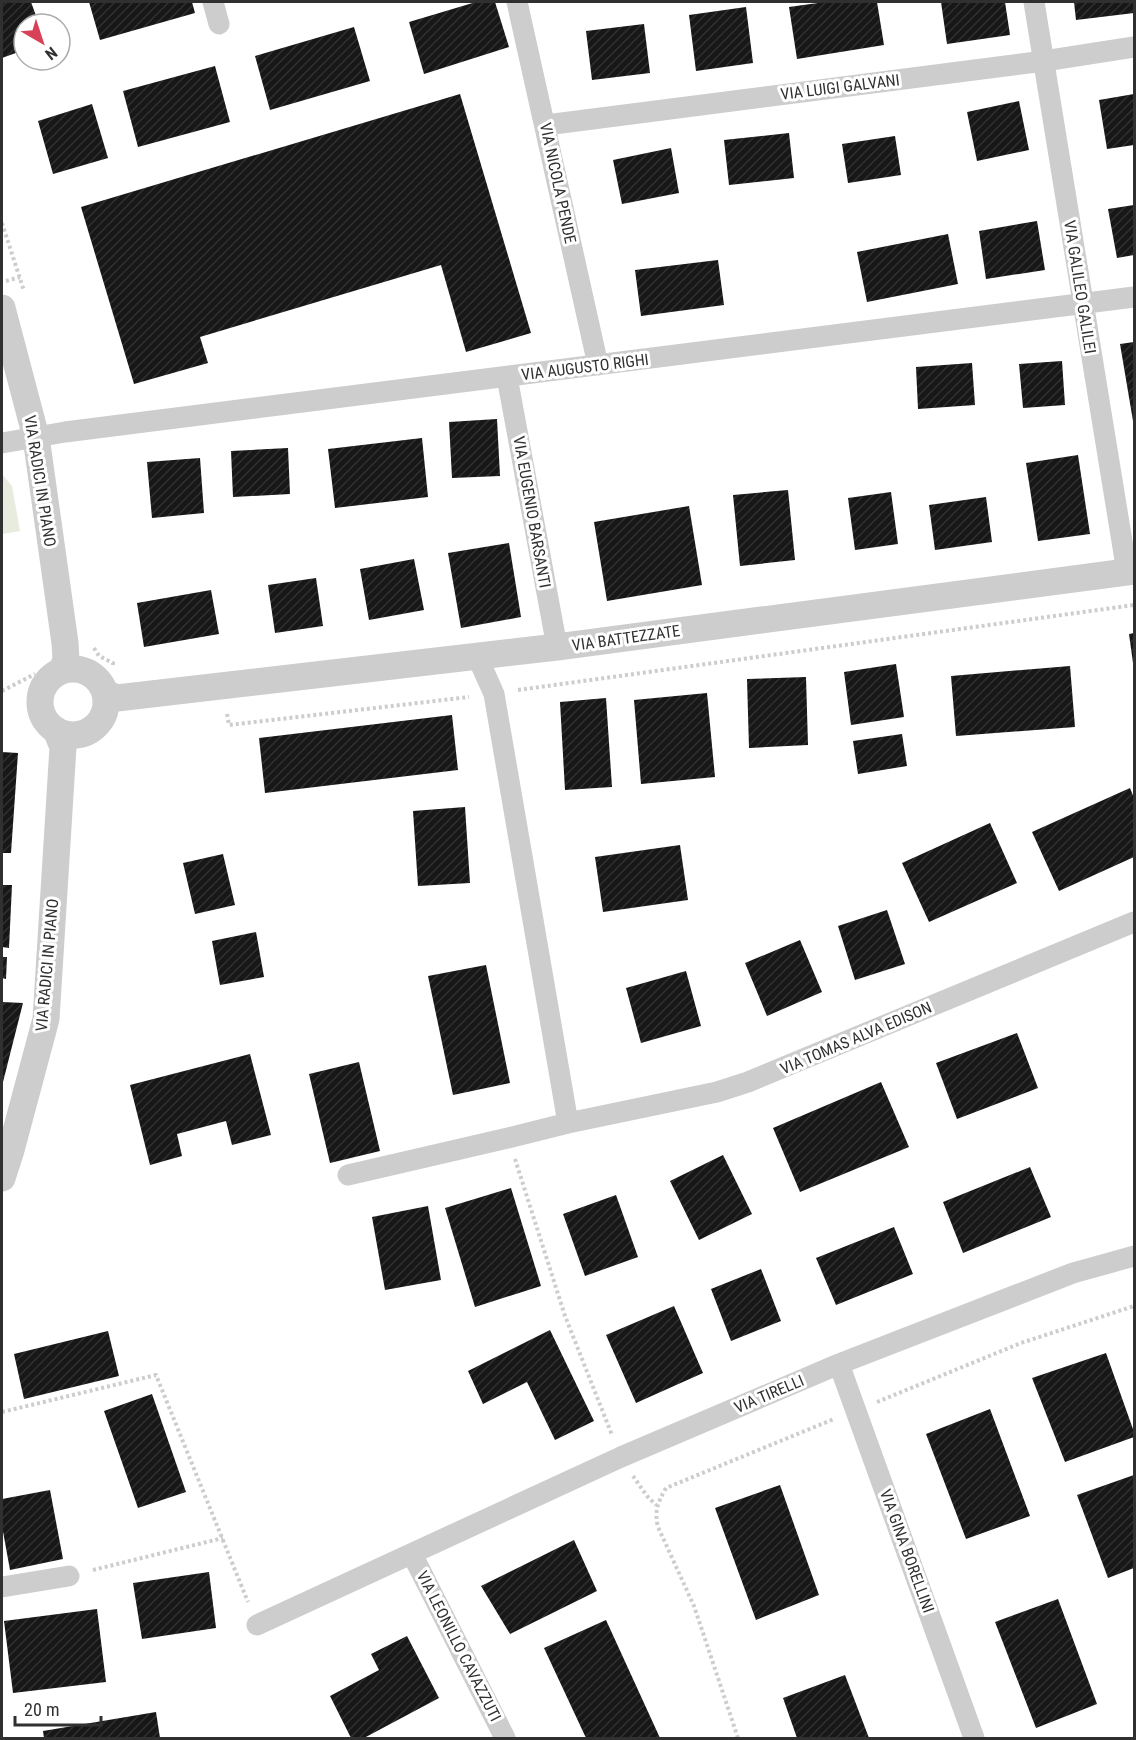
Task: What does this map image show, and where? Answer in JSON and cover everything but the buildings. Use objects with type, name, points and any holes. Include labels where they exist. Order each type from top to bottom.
[{"type":"street","points":[[213,2],[219,24]]},
{"type":"street","name":"VIA NICOLA PENDE","points":[[517,2],[598,365]]},
{"type":"street","name":"VIA GALILEO GALILEI","points":[[1034,2],[1082,304],[1131,571]]},
{"type":"street","name":"VIA LUIGI GALVANI","points":[[546,125],[1134,48]]},
{"type":"street","name":"VIA AUGUSTO RIGHI","points":[[2,442],[65,432],[1134,297]]},
{"type":"street","name":"VIA RADICI IN PIANO","points":[[2,308],[36,437],[62,665]]},
{"type":"street","name":"VIA EUGENIO BARSANTI","points":[[507,376],[557,647]]},
{"type":"street","name":"VIA BATTEZZATE","points":[[110,699],[557,647],[1131,571]]},
{"type":"street","points":[[477,656],[494,694],[568,1123]]},
{"type":"street","points":[[62,665],[94,675],[110,699],[102,718],[95,727],[83,734],[64,738],[43,717],[39,702],[43,686],[62,665]]},
{"type":"street","name":"VIA RADICI IN PIANO","points":[[2,1178],[46,1019],[64,738]]},
{"type":"street","name":"VIA TOMAS ALVA EDISON","points":[[348,1175],[568,1123],[717,1092],[748,1082],[1134,922]]},
{"type":"street","name":"VIA TIRELLI","points":[[257,1625],[621,1457],[839,1364],[1074,1273],[1134,1256]]},
{"type":"street","name":"VIA GINA BORELLINI","points":[[839,1364],[974,1738]]},
{"type":"street","name":"VIA LEONILLO CAVAZZUTI","points":[[412,1554],[505,1738]]},
{"type":"street","points":[[2,1587],[69,1576]]},
{"type":"path","points":[[2,223],[20,277]]},
{"type":"path","points":[[2,691],[62,665]]},
{"type":"path","points":[[508,1138],[565,1316],[621,1457],[638,1484],[657,1505]]},
{"type":"path","points":[[738,1738],[694,1606],[658,1527],[657,1505],[666,1488],[1021,1343],[1134,1306]]},
{"type":"path","points":[[2,1412],[156,1375],[257,1625]]},
{"type":"path","points":[[69,1576],[223,1538]]},
{"type":"shaded area","points":[[2,474],[12,486],[20,531],[2,534]]}]
